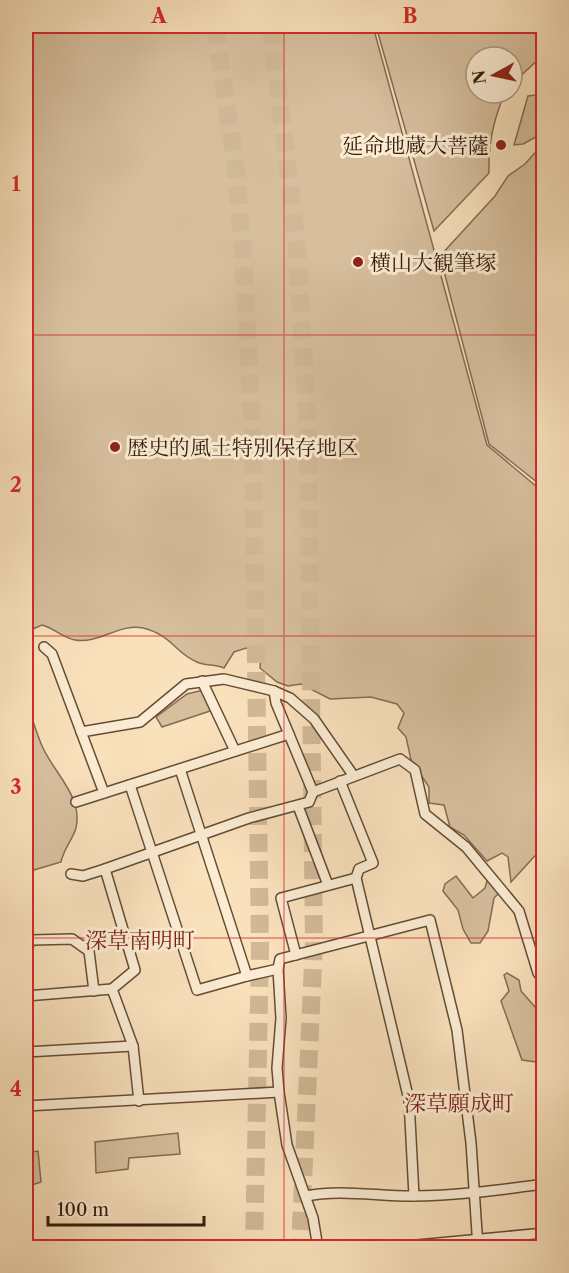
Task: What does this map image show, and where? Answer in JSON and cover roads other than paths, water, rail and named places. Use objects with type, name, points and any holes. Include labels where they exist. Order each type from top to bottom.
[{"type":"street","points":[[44,647],[52,654],[104,793]]},
{"type":"street","points":[[81,732],[140,722],[186,684],[224,679],[274,691],[290,698],[314,719],[354,776]]},
{"type":"street","points":[[202,681],[235,751]]},
{"type":"street","points":[[71,874],[83,876],[202,837],[249,818],[309,802],[313,792],[276,703],[274,691]]},
{"type":"street","points":[[76,802],[289,734]]},
{"type":"street","points":[[313,792],[400,759],[410,764],[415,770],[425,814],[466,847],[519,911],[538,973],[543,981]]},
{"type":"street","points":[[180,769],[247,976]]},
{"type":"street","points":[[340,781],[373,863],[359,869],[356,878],[409,1100],[414,1196]]},
{"type":"street","points":[[130,785],[196,990],[278,969]]},
{"type":"street","points":[[298,806],[328,885]]},
{"type":"street","points":[[26,996],[112,989],[135,970],[105,869]]},
{"type":"street","points":[[296,955],[281,898],[356,878]]},
{"type":"street","points":[[318,1248],[306,1196],[287,1145],[279,1092],[277,1068],[281,1018],[278,969],[280,959],[430,920],[457,1030],[475,1193],[478,1244]]},
{"type":"street","points":[[26,948],[32,940],[72,939],[89,951],[94,991]]},
{"type":"street","points":[[112,989],[133,1046],[140,1101]]},
{"type":"street","points":[[26,1052],[133,1046]]},
{"type":"street","points":[[26,1106],[279,1092]]},
{"type":"street","points":[[306,1196],[331,1191],[352,1195],[414,1196],[475,1193],[543,1184]]},
{"type":"street","points":[[386,1248],[478,1244],[543,1233]]},
{"type":"tunnel","points":[[215,26],[234,155],[243,248],[253,441],[260,950],[254,1248]]},
{"type":"tunnel","points":[[271,26],[297,247],[308,429],[314,943],[300,1248]]},
{"type":"place","name":"延命地蔵大菩薩","points":[[501,145]]},
{"type":"place","name":"横山大観筆塚","points":[[358,262]]},
{"type":"place","name":"歴史的風土特別保存地区","points":[[115,447]]},
{"type":"district","name":"深草南明町","points":[[140,940]]},
{"type":"district","name":"深草願成町","points":[[459,1103]]}]
